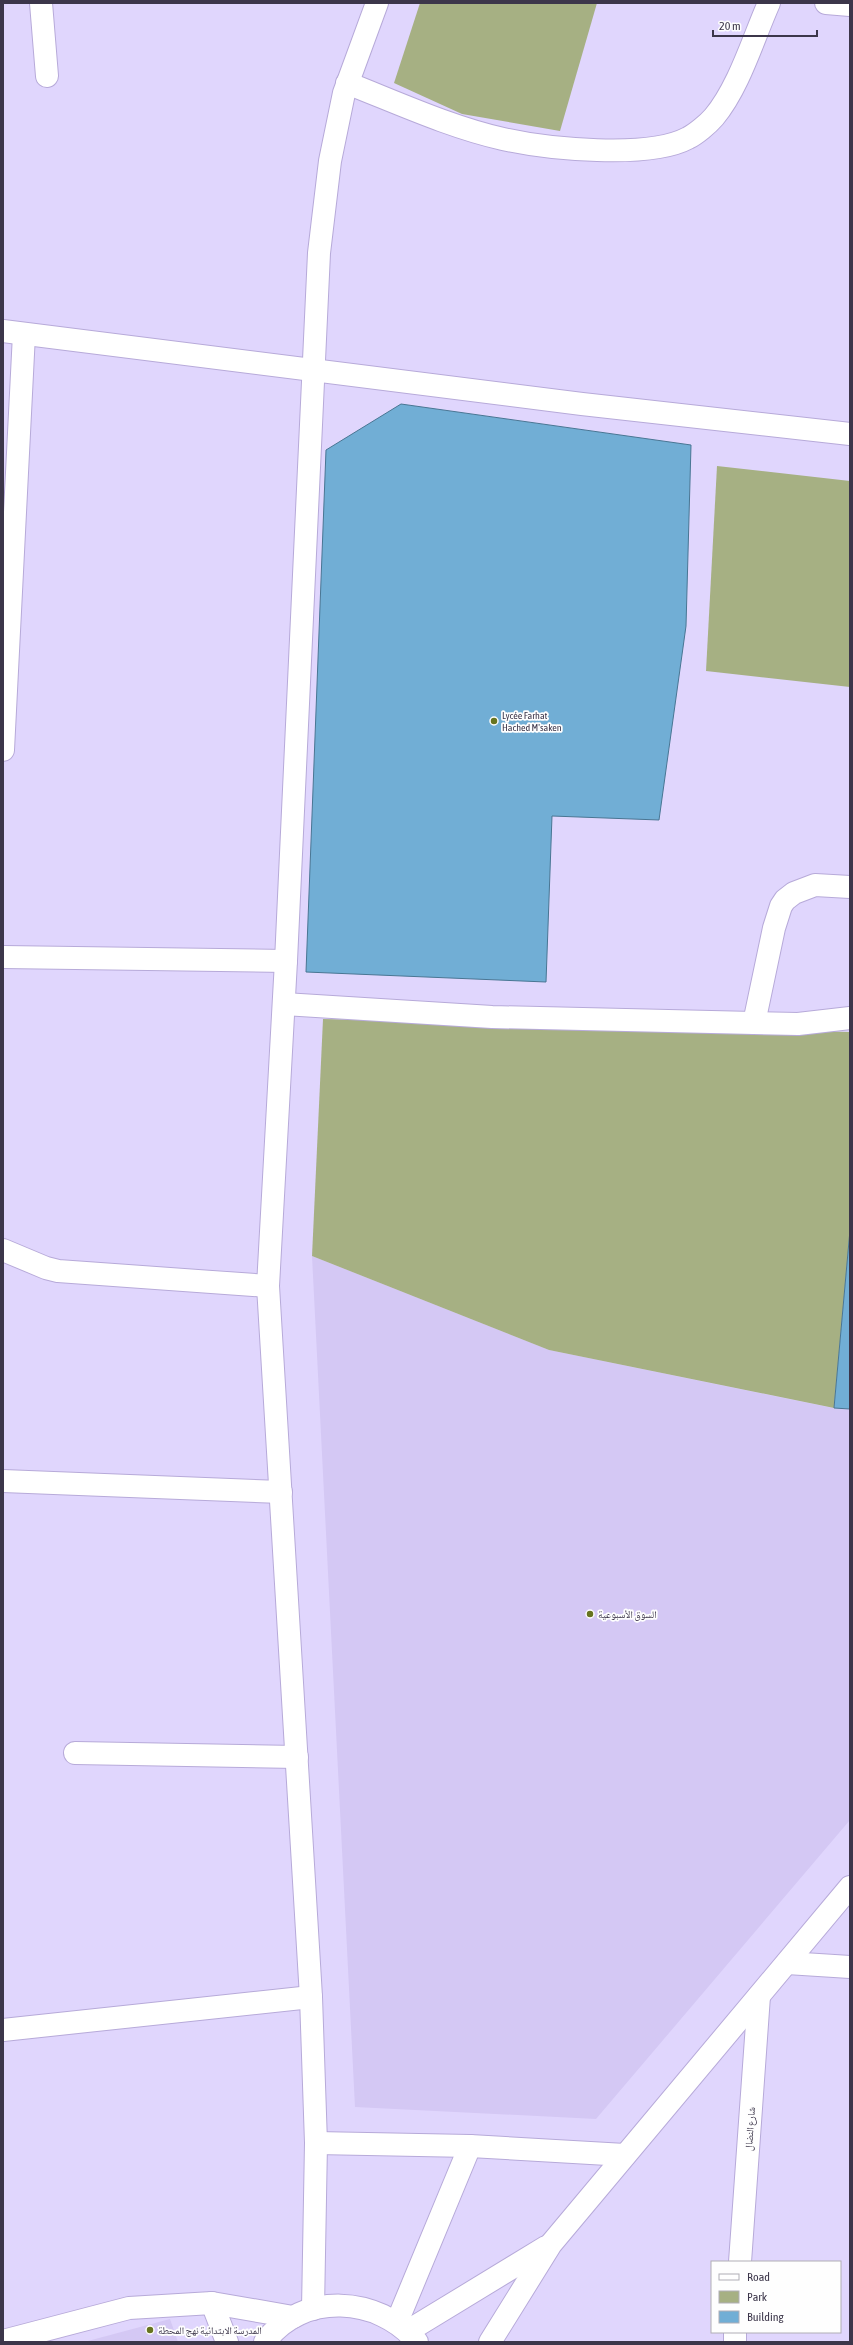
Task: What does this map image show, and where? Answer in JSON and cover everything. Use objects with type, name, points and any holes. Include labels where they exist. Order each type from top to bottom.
[{"type":"street","points":[[41,3],[48,76]]},
{"type":"street","points":[[313,2309],[316,2143],[311,1997],[268,1286],[284,1004],[319,253],[330,162],[347,83],[377,3]]},
{"type":"street","points":[[347,83],[443,121],[504,139],[554,146],[610,150],[657,148],[688,138],[713,118],[729,96],[769,3]]},
{"type":"street","points":[[826,3],[850,5]]},
{"type":"street","points":[[3,750],[13,332],[313,370],[850,434]]},
{"type":"street","points":[[754,1023],[774,928],[781,906],[785,900],[794,893],[815,885],[850,886]]},
{"type":"street","points":[[3,957],[286,961]]},
{"type":"street","points":[[284,1004],[492,1017],[798,1024],[850,1018]]},
{"type":"street","points":[[3,1250],[46,1268],[58,1271],[268,1286]]},
{"type":"street","points":[[3,1481],[280,1492]]},
{"type":"street","points":[[75,1753],[297,1757]]},
{"type":"street","points":[[490,2342],[551,2244],[850,1888]]},
{"type":"street","points":[[787,1963],[850,1967]]},
{"type":"street","name":"شارع النضال","points":[[740,2261],[759,1996]]},
{"type":"street","points":[[3,2030],[311,1997]]},
{"type":"street","points":[[316,2143],[470,2146],[625,2155]]},
{"type":"street","points":[[407,2332],[470,2146]]},
{"type":"street","points":[[407,2332],[551,2244]]},
{"type":"street","points":[[3,2342],[128,2308],[212,2304],[293,2317]]},
{"type":"street","points":[[212,2304],[227,2342]]},
{"type":"street","points":[[265,2342],[270,2334],[293,2317],[313,2309],[342,2305],[370,2309],[407,2332]]},
{"type":"shaded area","name":"السوق اﻷسبوعية","points":[[312,1256],[549,1350],[833,1408],[850,1409],[850,1820],[596,2119],[355,2107]]},
{"type":"shaded area","name":"المدرسة الابتدائية نهج المحطة","points":[[170,2319],[178,2342],[84,2342]]},
{"type":"green space","points":[[420,3],[597,3],[560,131],[462,114],[394,83]]},
{"type":"green space","points":[[717,466],[850,481],[850,687],[706,671]]},
{"type":"green space","points":[[323,1019],[850,1032],[850,1230],[834,1408],[549,1350],[312,1256]]},
{"type":"building","name":"Lycée Farhat Hached M'saken","points":[[401,404],[691,445],[686,626],[659,820],[552,816],[546,982],[306,972],[326,450]]},
{"type":"building","points":[[850,1230],[850,1409],[834,1408]]},
{"type":"place","name":"Lycée Farhat Hached M'saken","points":[[494,721]]},
{"type":"place","name":"السوق اﻷسبوعية","points":[[590,1614]]},
{"type":"place","name":"المدرسة الابتدائية نهج المحطة","points":[[150,2330]]}]
